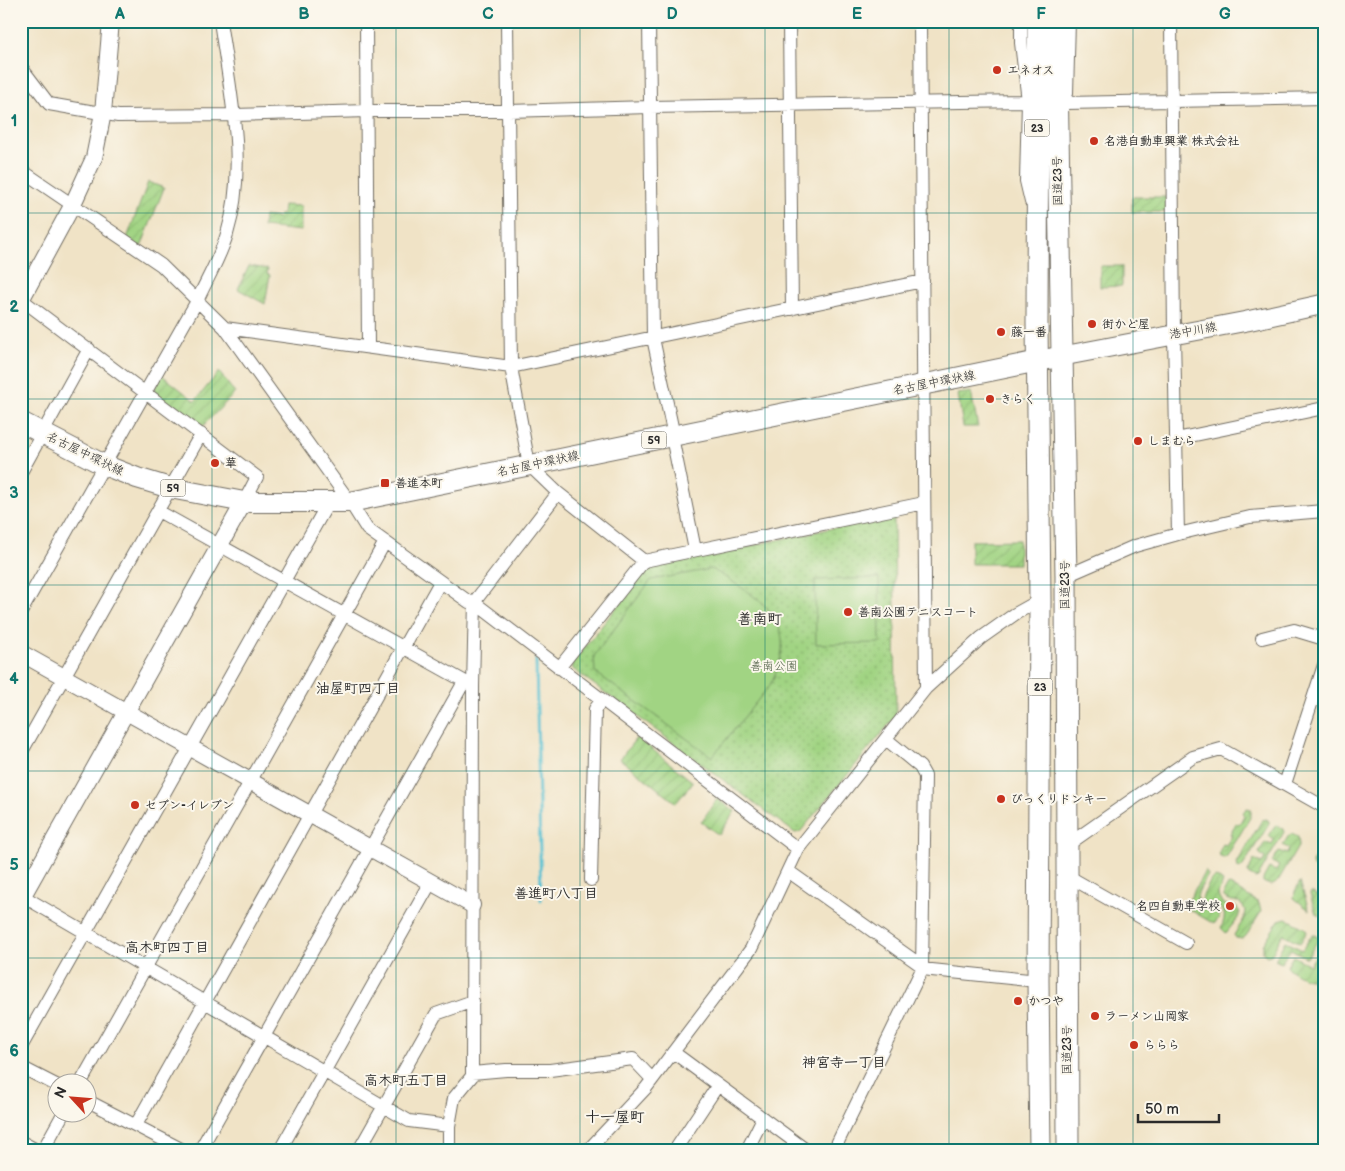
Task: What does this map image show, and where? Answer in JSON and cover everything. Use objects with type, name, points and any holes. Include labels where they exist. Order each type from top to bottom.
[{"type":"highway","name":"国道23号","points":[[1040,1150],[1038,981],[1040,600],[1037,223],[1046,26]]},
{"type":"highway","name":"国道23号","points":[[1046,26],[1059,225],[1063,356],[1066,576],[1066,876],[1071,1148]]},
{"type":"main road","name":"港中川線","points":[[1063,356],[1247,321],[1324,304]]},
{"type":"main road","name":"名古屋中環状線","points":[[21,422],[104,465],[170,488],[244,502],[350,502],[1063,356]]},
{"type":"street","points":[[111,21],[103,113],[94,158],[72,206],[21,300],[145,391],[257,477],[22,897],[409,1121],[449,1126]]},
{"type":"street","points":[[21,612],[197,301],[227,235],[236,186],[237,160],[234,115],[220,21]]},
{"type":"street","points":[[366,21],[368,347]]},
{"type":"street","points":[[507,21],[511,367],[529,465],[558,493],[644,561]]},
{"type":"street","points":[[649,21],[653,338],[695,550]]},
{"type":"street","points":[[789,21],[792,309]]},
{"type":"street","points":[[920,21],[926,688]]},
{"type":"street","points":[[1171,21],[1178,534]]},
{"type":"street","points":[[1037,223],[1026,181],[1028,101],[1021,43],[1046,26],[1066,103],[1066,186],[1059,225]]},
{"type":"street","points":[[21,67],[49,104],[118,116],[1028,101]]},
{"type":"street","points":[[1066,103],[1324,98]]},
{"type":"street","points":[[21,170],[161,265],[225,328],[367,528],[440,582],[469,602],[475,603],[798,849]]},
{"type":"street","points":[[225,328],[511,367],[923,281]]},
{"type":"street","points":[[21,472],[89,350]]},
{"type":"street","points":[[1176,439],[1324,408]]},
{"type":"street","points":[[21,753],[201,434]]},
{"type":"street","points":[[449,1150],[449,1126],[454,1098],[472,1076],[473,1001],[469,684],[475,603],[558,493]]},
{"type":"street","points":[[21,1047],[328,503]]},
{"type":"street","points":[[560,668],[644,561],[924,503]]},
{"type":"street","points":[[158,510],[469,684]]},
{"type":"street","points":[[1066,576],[1135,546],[1178,534],[1250,517],[1324,511]]},
{"type":"street","points":[[86,1074],[385,542]]},
{"type":"street","points":[[136,1125],[440,582]]},
{"type":"street","points":[[588,1150],[652,1080],[751,949],[798,849],[926,688],[981,638],[1015,614],[1040,600]]},
{"type":"street","points":[[1262,638],[1294,630],[1324,639]]},
{"type":"street","points":[[21,653],[472,905]]},
{"type":"street","points":[[1285,784],[1324,665]]},
{"type":"street","points":[[200,1150],[371,848],[469,684]]},
{"type":"street","points":[[592,880],[595,709],[602,700]]},
{"type":"street","points":[[834,1150],[922,968],[925,776],[920,767],[886,739]]},
{"type":"street","points":[[1066,846],[1193,757],[1221,749],[1324,807]]},
{"type":"street","points":[[788,871],[922,968],[1038,981]]},
{"type":"street","points":[[1066,876],[1186,943]]},
{"type":"street","points":[[280,1150],[431,882]]},
{"type":"street","points":[[359,1150],[436,1014],[473,1001]]},
{"type":"street","points":[[673,1052],[806,1150]]},
{"type":"street","points":[[472,1073],[491,1073],[506,1070],[550,1070],[633,1059],[652,1080]]},
{"type":"street","points":[[21,1067],[48,1081]]},
{"type":"street","points":[[675,1150],[718,1085]]},
{"type":"street","points":[[98,1106],[183,1150]]},
{"type":"street","points":[[747,1150],[762,1118]]},
{"type":"street","points":[[43,1150],[57,1124]]},
{"type":"street","points":[[21,1144],[32,1150]]},
{"type":"green space","points":[[148,182],[164,188],[141,247],[127,238]]},
{"type":"green space","points":[[1132,197],[1167,197],[1167,212],[1132,212]]},
{"type":"green space","points":[[283,205],[301,206],[301,231],[263,227],[264,216],[278,218],[279,215],[282,215]]},
{"type":"green space","points":[[249,266],[268,269],[267,274],[270,275],[265,304],[238,289]]},
{"type":"green space","points":[[1100,266],[1122,266],[1122,286],[1100,287]]},
{"type":"green space","points":[[219,372],[235,393],[201,428],[155,394],[154,389],[162,375],[195,401]]},
{"type":"green space","points":[[971,392],[978,427],[963,427],[958,394]]},
{"type":"green space","name":"善南公園","points":[[894,515],[896,716],[800,832],[795,833],[573,669],[572,663],[648,568]]},
{"type":"green space","points":[[1019,540],[1019,564],[971,564],[971,541]]},
{"type":"green space","points":[[712,569],[761,602],[772,614],[780,628],[782,644],[779,663],[770,685],[712,757],[595,672],[594,656],[651,580]]},
{"type":"green space","name":"善南公園テニスコート","points":[[879,578],[880,643],[816,644],[815,580]]},
{"type":"green space","points":[[637,737],[693,782],[676,803],[620,759]]},
{"type":"green space","points":[[717,799],[735,811],[719,835],[701,822]]},
{"type":"green space","points":[[1247,808],[1251,809],[1251,816],[1227,856],[1224,858],[1220,857],[1219,852],[1223,844],[1226,845],[1232,836],[1230,834],[1236,823],[1239,825],[1244,815],[1242,813]]},
{"type":"green space","points":[[1267,819],[1269,824],[1243,866],[1240,869],[1238,868],[1237,863],[1262,820]]},
{"type":"green space","points":[[1276,825],[1284,829],[1284,832],[1258,877],[1255,878],[1248,874],[1248,871],[1254,860],[1262,863],[1265,858],[1259,853],[1265,842],[1272,845],[1274,840],[1269,836]]},
{"type":"green space","points":[[1292,834],[1298,837],[1299,845],[1278,881],[1271,885],[1263,882],[1269,868],[1276,871],[1279,866],[1272,862],[1279,851],[1287,854],[1289,849],[1283,845],[1289,835]]},
{"type":"green space","points":[[1319,853],[1324,853],[1324,873],[1313,867],[1312,862]]},
{"type":"green space","points":[[1205,871],[1208,875],[1199,891],[1197,900],[1201,908],[1219,913],[1219,918],[1214,924],[1185,907]]},
{"type":"green space","points":[[1216,877],[1223,882],[1218,893],[1221,902],[1236,907],[1240,912],[1238,918],[1226,933],[1221,928],[1224,917],[1222,910],[1216,906],[1205,905],[1201,899],[1211,880]]},
{"type":"green space","points":[[1300,882],[1309,910],[1294,898],[1295,891]]},
{"type":"green space","points":[[1230,885],[1259,903],[1261,912],[1246,936],[1242,939],[1236,938],[1234,935],[1244,919],[1245,910],[1240,903],[1224,897],[1227,886]]},
{"type":"green space","points":[[1323,888],[1320,906],[1323,911],[1319,916],[1316,914],[1310,894],[1311,892],[1318,896]]},
{"type":"green space","points":[[1286,918],[1306,929],[1307,932],[1300,943],[1283,934],[1271,955],[1267,956],[1263,953],[1263,945],[1279,920]]},
{"type":"green space","points":[[1311,936],[1318,937],[1318,940],[1307,958],[1291,949],[1281,963],[1275,960],[1285,941],[1302,950]]},
{"type":"green space","points":[[1324,942],[1324,973],[1320,977],[1315,979],[1306,978],[1289,969],[1287,966],[1293,956],[1310,965]]},
{"type":"waterway","points":[[536,660],[541,900]]},
{"type":"place","name":"エネオス","points":[[997,70]]},
{"type":"place","name":"名港自動車興業 株式会社","points":[[1094,141]]},
{"type":"place","name":"街かど屋","points":[[1092,324]]},
{"type":"place","name":"藤一番","points":[[1001,332]]},
{"type":"place","name":"きらく","points":[[990,399]]},
{"type":"place","name":"しまむら","points":[[1138,441]]},
{"type":"place","name":"華","points":[[215,463]]},
{"type":"place","name":"善進本町","points":[[385,483]]},
{"type":"place","name":"善南公園テニスコート","points":[[848,612]]},
{"type":"place","name":"びっくりドンキー","points":[[1001,799]]},
{"type":"place","name":"セブン-イレブン","points":[[135,805]]},
{"type":"place","name":"名四自動車学校","points":[[1230,906]]},
{"type":"place","name":"かつや","points":[[1018,1001]]},
{"type":"place","name":"ラーメン山岡家","points":[[1095,1016]]},
{"type":"place","name":"ららら","points":[[1134,1045]]},
{"type":"district","name":"善南町","points":[[760,619]]},
{"type":"district","name":"油屋町四丁目","points":[[358,688]]},
{"type":"district","name":"善進町八丁目","points":[[556,893]]},
{"type":"district","name":"高木町四丁目","points":[[167,947]]},
{"type":"district","name":"神宮寺一丁目","points":[[844,1062]]},
{"type":"district","name":"高木町五丁目","points":[[406,1080]]},
{"type":"district","name":"十一屋町","points":[[615,1117]]}]
